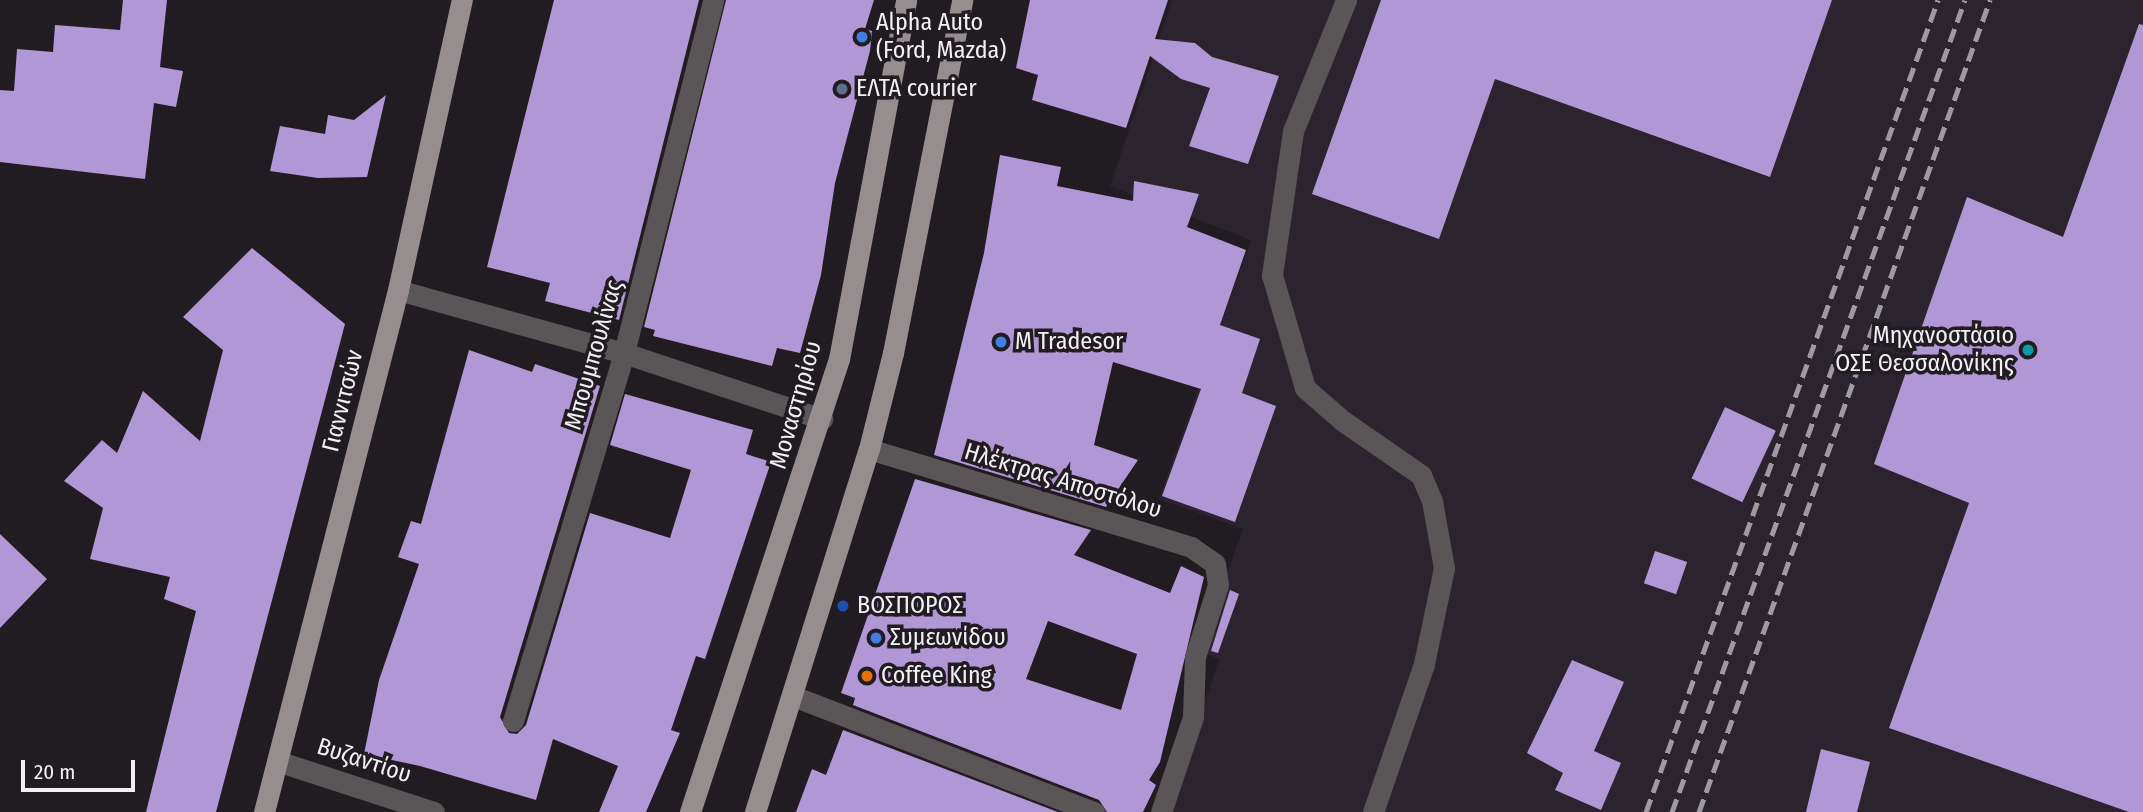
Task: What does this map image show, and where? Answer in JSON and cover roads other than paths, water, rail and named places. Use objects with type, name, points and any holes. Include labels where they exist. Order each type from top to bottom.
[{"type":"main road","name":"Γιαννιτσών","points":[[264,812],[398,290],[462,0]]},
{"type":"main road","name":"Μοναστηρίου","points":[[690,812],[822,419],[839,359],[906,0]]},
{"type":"main road","points":[[755,812],[869,449],[893,353],[962,0]]},
{"type":"street","name":"Μπουμπουλίνας","points":[[513,721],[624,354],[713,0]]},
{"type":"street","points":[[1346,0],[1293,131],[1272,275],[1305,388],[1343,421],[1421,475],[1432,501],[1444,568],[1424,664],[1373,812]]},
{"type":"street","points":[[398,290],[624,354],[822,419]]},
{"type":"street","name":"Ηλέκτρας Αποστόλου","points":[[869,449],[1191,547],[1215,564],[1217,587],[1195,657],[1193,718],[1161,812]]},
{"type":"street","points":[[793,696],[1094,812]]},
{"type":"street","name":"Βυζαντίου","points":[[277,761],[434,812]]},
{"type":"railway","points":[[1646,812],[1938,0]]},
{"type":"railway","points":[[1672,812],[1965,0]]},
{"type":"railway","points":[[1699,812],[1990,0]]},
{"type":"place","name":"Alpha Auto (Ford, Mazda)","points":[[862,37]]},
{"type":"place","name":"ΕΛΤΑ courier","points":[[842,89]]},
{"type":"place","name":"M Tradesor","points":[[1001,342]]},
{"type":"place","name":"Μηχανοστάσιο ΟΣΕ Θεσσαλονίκης","points":[[2028,350]]},
{"type":"place","name":"ΒΟΣΠΟΡΟΣ","points":[[843,606]]},
{"type":"place","name":"Συμεωνίδου","points":[[876,638]]},
{"type":"place","name":"Coffee King","points":[[867,676]]}]
